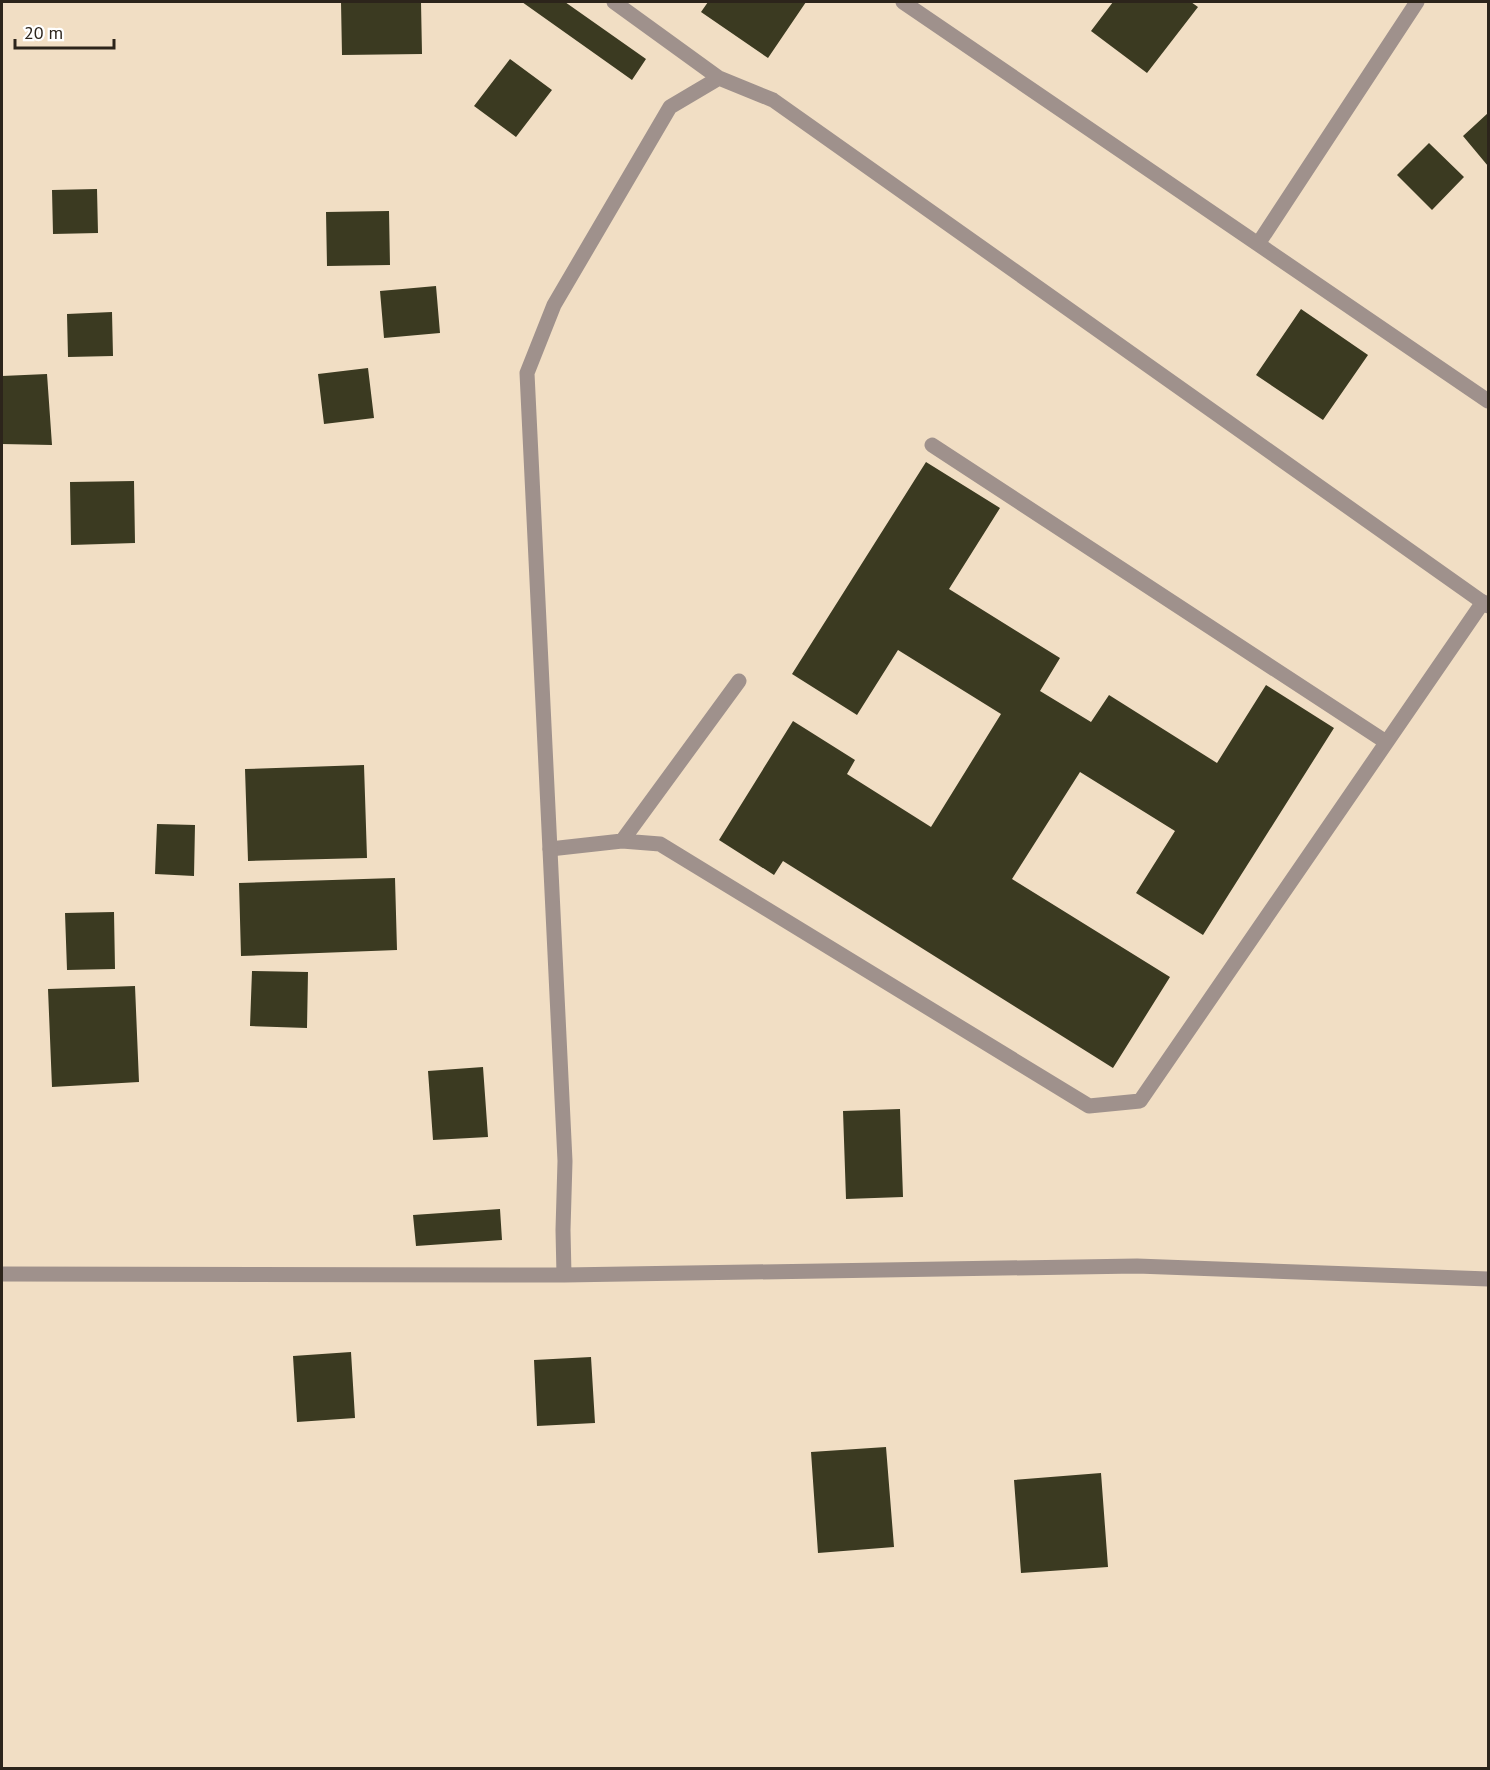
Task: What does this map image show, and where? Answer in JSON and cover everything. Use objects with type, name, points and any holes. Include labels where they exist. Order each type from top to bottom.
[{"type":"street","points":[[550,849],[622,841],[660,844],[1089,1106],[1140,1101],[1386,742],[1486,604],[772,100],[719,78],[614,2]]},
{"type":"street","points":[[903,2],[1488,401]]},
{"type":"street","points":[[1258,244],[1417,2]]},
{"type":"street","points":[[564,1275],[565,1161],[527,373],[554,305],[670,107],[719,78]]},
{"type":"street","points":[[932,445],[1386,742]]},
{"type":"street","points":[[622,841],[739,681]]},
{"type":"street","points":[[2,1274],[564,1275],[1137,1266],[1488,1279]]},
{"type":"building","points":[[341,2],[421,2],[422,54],[342,55]]},
{"type":"building","points":[[522,2],[565,2],[646,59],[632,80]]},
{"type":"building","points":[[708,2],[806,2],[768,58],[701,12]]},
{"type":"building","points":[[1113,2],[1191,2],[1198,7],[1147,73],[1091,31]]},
{"type":"building","points":[[510,59],[552,90],[516,137],[474,106]]},
{"type":"building","points":[[1488,113],[1488,166],[1463,136]]},
{"type":"building","points":[[1429,143],[1464,177],[1432,210],[1397,175]]},
{"type":"building","points":[[97,189],[98,233],[53,234],[52,190]]},
{"type":"building","points":[[389,211],[390,265],[327,266],[326,212]]},
{"type":"building","points":[[436,286],[440,333],[384,338],[380,291]]},
{"type":"building","points":[[1301,309],[1368,355],[1323,420],[1256,375]]},
{"type":"building","points":[[112,312],[113,356],[68,357],[67,314]]},
{"type":"building","points":[[368,368],[374,418],[324,424],[318,374]]},
{"type":"building","points":[[47,374],[52,445],[2,444],[2,376]]},
{"type":"building","points":[[926,462],[1000,508],[949,589],[1060,658],[1040,691],[1091,722],[1109,695],[1217,763],[1266,685],[1334,728],[1203,935],[1136,893],[1175,831],[1080,772],[1012,879],[1170,977],[1113,1068],[783,861],[774,875],[719,840],[793,721],[855,760],[847,774],[931,827],[1001,714],[898,650],[857,715],[792,674]]},
{"type":"building","points":[[134,481],[135,543],[71,545],[70,482]]},
{"type":"building","points":[[364,765],[367,858],[248,861],[245,769]]},
{"type":"building","points":[[157,824],[195,825],[194,876],[155,874]]},
{"type":"building","points":[[395,878],[397,950],[241,956],[239,883]]},
{"type":"building","points":[[114,912],[115,969],[67,970],[65,913]]},
{"type":"building","points":[[252,971],[308,972],[307,1028],[250,1026]]},
{"type":"building","points":[[135,986],[139,1082],[52,1087],[48,989]]},
{"type":"building","points":[[483,1067],[488,1137],[433,1140],[428,1071]]},
{"type":"building","points":[[900,1109],[903,1197],[846,1199],[843,1111]]},
{"type":"building","points":[[500,1209],[502,1240],[416,1246],[413,1215]]},
{"type":"building","points":[[351,1352],[355,1418],[297,1422],[293,1356]]},
{"type":"building","points":[[591,1357],[595,1423],[537,1426],[534,1360]]},
{"type":"building","points":[[886,1447],[894,1547],[818,1553],[811,1452]]},
{"type":"building","points":[[1101,1473],[1108,1567],[1021,1573],[1014,1480]]}]
